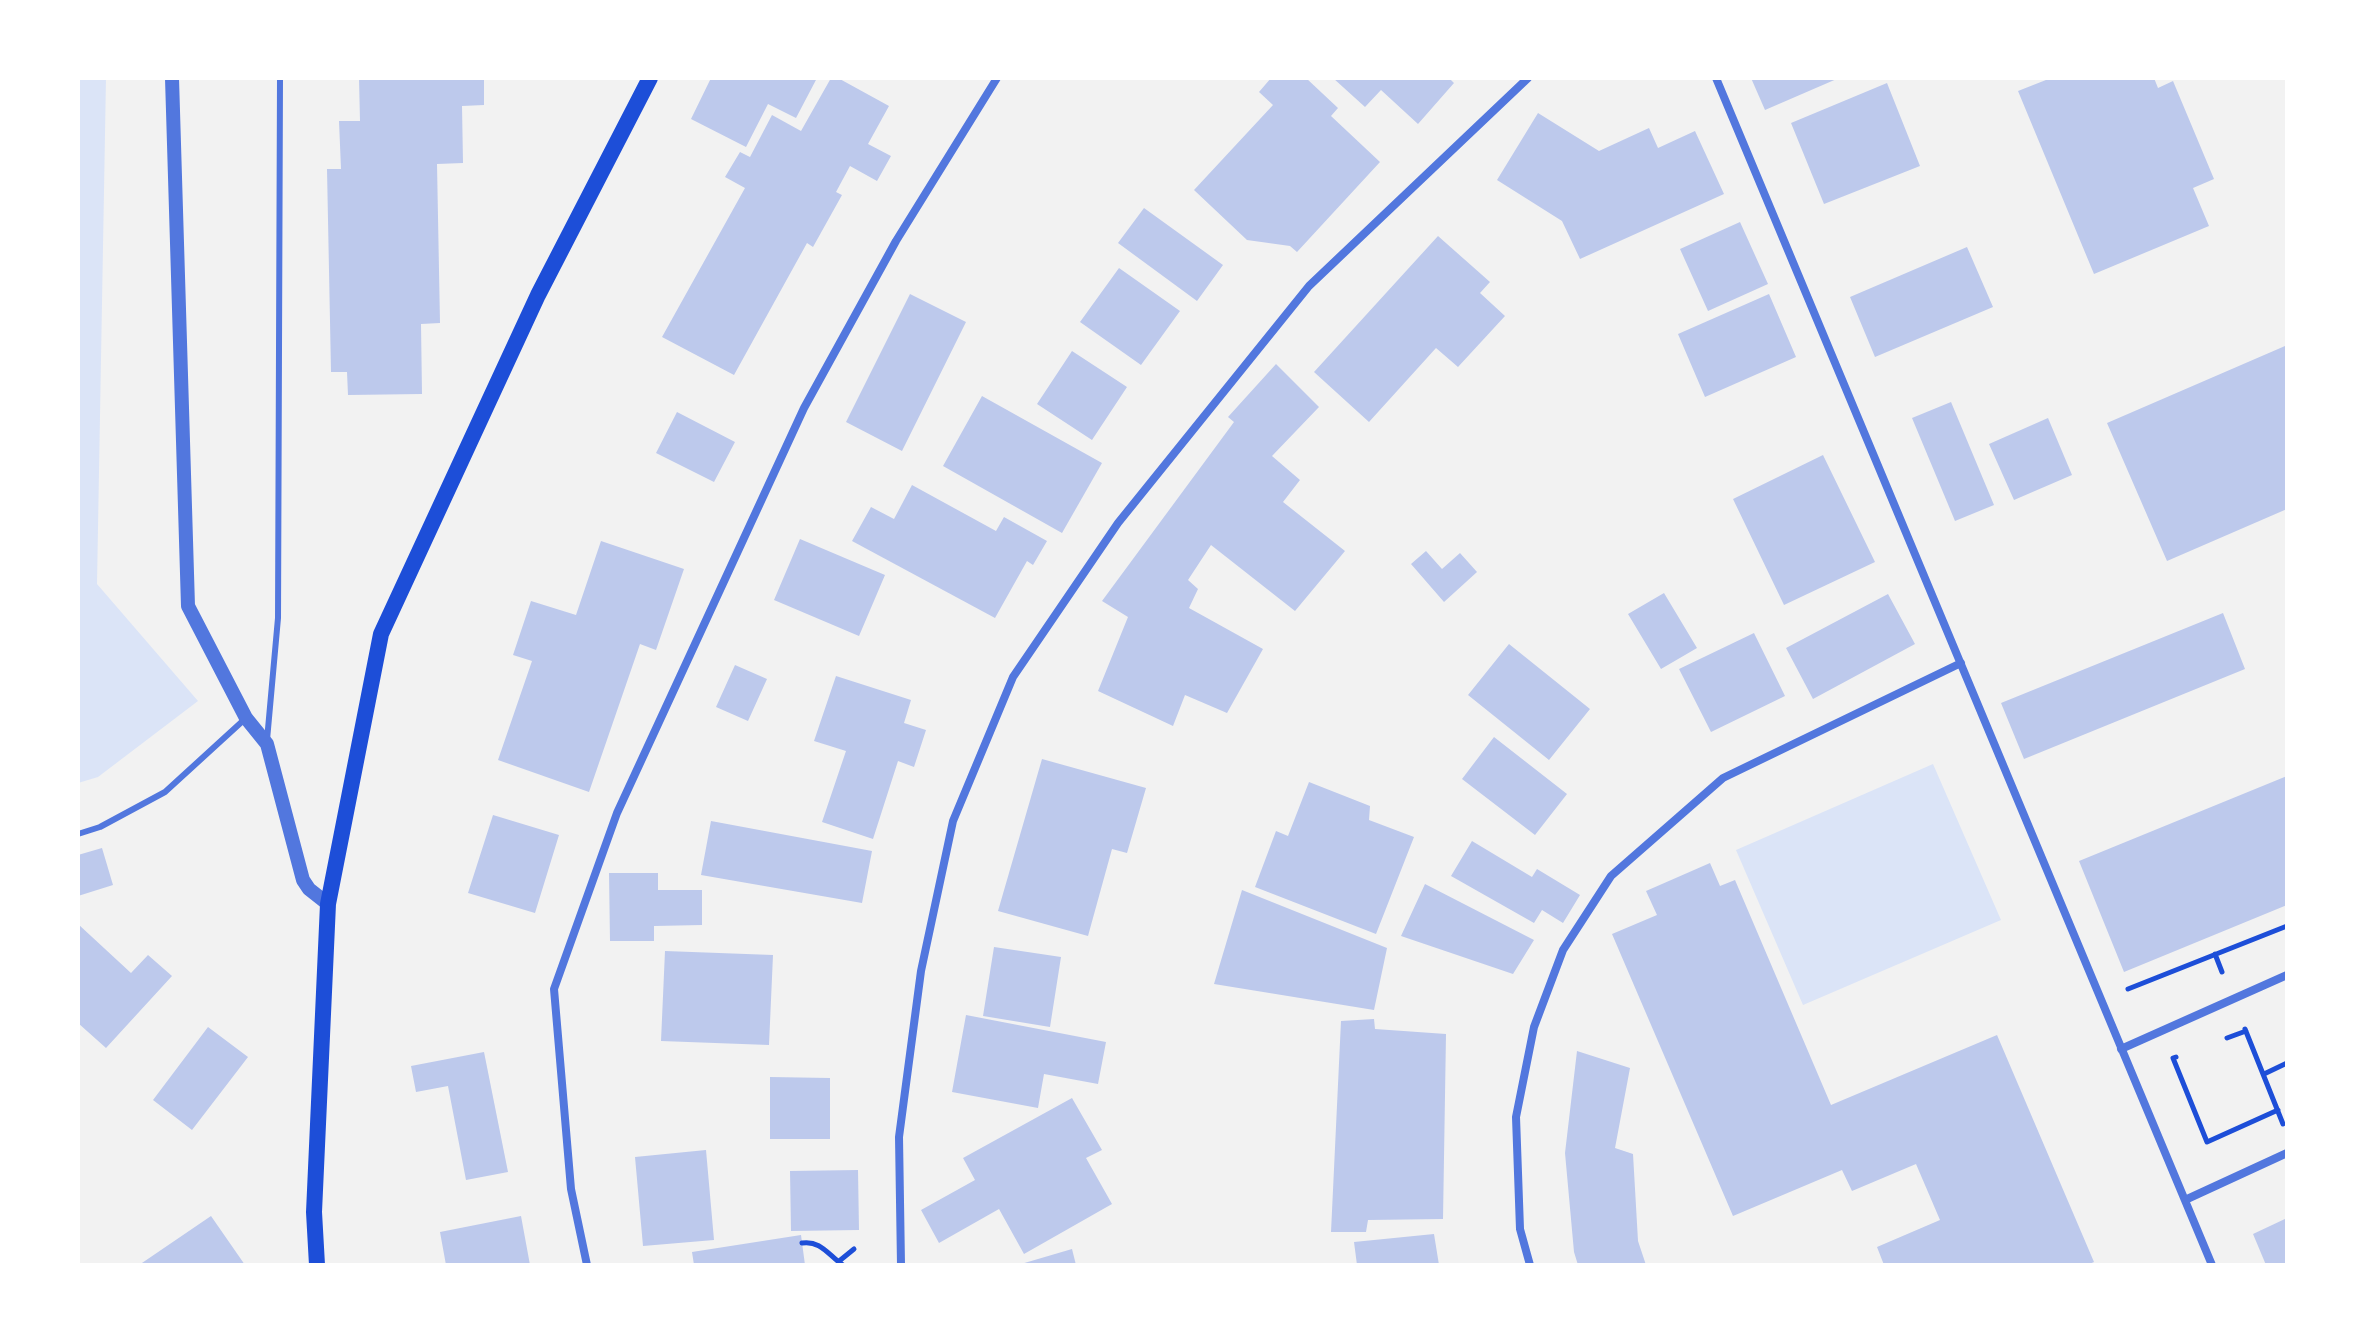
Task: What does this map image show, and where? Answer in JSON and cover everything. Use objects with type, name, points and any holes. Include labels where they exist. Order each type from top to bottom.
[{"type":"main road","points":[[317,1265],[314,1212],[328,904],[381,634],[538,295],[650,78]]},
{"type":"street","points":[[172,78],[188,606],[246,718],[267,744],[303,880],[328,904]]},
{"type":"street","points":[[587,1265],[571,1189],[554,989],[617,813],[804,408],[896,241],[997,78]]},
{"type":"street","points":[[901,1265],[899,1137],[921,971],[953,821],[1013,677],[1118,523],[1309,286],[1528,78]]},
{"type":"street","points":[[1716,78],[2212,1265]]},
{"type":"street","points":[[1530,1265],[1520,1229],[1516,1117],[1534,1027],[1563,950],[1611,876],[1723,778],[1961,663]]},
{"type":"street","points":[[2121,1049],[2287,975]]},
{"type":"street","points":[[2185,1200],[2287,1153]]},
{"type":"lane","points":[[267,744],[278,618],[280,78]]},
{"type":"lane","points":[[78,834],[100,827],[165,792],[246,718]]},
{"type":"path","points":[[2101,999],[2287,926]]},
{"type":"path","points":[[2215,954],[2287,1133]]},
{"type":"path","points":[[2217,1042],[2246,1031]]},
{"type":"path","points":[[2188,1053],[2173,1058],[2207,1142],[2278,1110]]},
{"type":"path","points":[[2264,1074],[2287,1063]]},
{"type":"path","points":[[802,1243],[811,1242],[827,1250],[841,1264],[854,1249]]},
{"type":"shaded area","points":[[78,78],[106,78],[97,584],[198,701],[98,777],[78,783]]},
{"type":"shaded area","points":[[1933,764],[2001,920],[1803,1005],[1736,850]]},
{"type":"building","points":[[359,78],[484,78],[484,105],[462,106],[463,163],[437,164],[440,323],[421,324],[422,394],[348,395],[347,372],[331,372],[327,169],[341,169],[339,121],[360,121]]},
{"type":"building","points":[[711,78],[817,78],[796,118],[768,104],[746,147],[691,119]]},
{"type":"building","points":[[831,78],[838,78],[889,106],[868,144],[891,156],[877,181],[850,166],[836,192],[842,195],[813,247],[807,243],[734,375],[662,337],[745,188],[725,177],[740,152],[750,157],[772,115],[801,131]]},
{"type":"building","points":[[1271,78],[1306,78],[1338,108],[1331,116],[1380,162],[1297,252],[1290,246],[1247,240],[1194,190],[1273,105],[1259,92]]},
{"type":"building","points":[[1333,78],[1449,78],[1454,83],[1418,124],[1381,90],[1365,107]]},
{"type":"building","points":[[1751,78],[1839,78],[1765,110]]},
{"type":"building","points":[[2051,78],[2154,78],[2158,88],[2173,81],[2214,179],[2193,188],[2209,226],[2094,274],[2018,91]]},
{"type":"building","points":[[1887,83],[1920,166],[1824,204],[1791,123]]},
{"type":"building","points":[[1538,113],[1599,151],[1649,128],[1658,148],[1695,131],[1724,194],[1580,259],[1562,221],[1497,180]]},
{"type":"building","points":[[1144,208],[1223,265],[1197,301],[1118,243]]},
{"type":"building","points":[[1740,222],[1768,284],[1708,311],[1680,249]]},
{"type":"building","points":[[1438,236],[1490,282],[1480,293],[1505,316],[1458,367],[1436,348],[1369,422],[1314,372]]},
{"type":"building","points":[[1967,247],[1993,307],[1875,357],[1850,297]]},
{"type":"building","points":[[1119,268],[1180,311],[1141,365],[1080,322]]},
{"type":"building","points":[[910,294],[966,322],[902,451],[846,422]]},
{"type":"building","points":[[1769,294],[1796,357],[1705,397],[1678,334]]},
{"type":"building","points":[[2285,346],[2287,509],[2167,561],[2107,423]]},
{"type":"building","points":[[1072,351],[1127,387],[1092,440],[1037,404]]},
{"type":"building","points":[[1276,364],[1319,407],[1272,456],[1300,480],[1283,502],[1345,551],[1295,611],[1211,545],[1188,580],[1198,589],[1189,608],[1263,649],[1227,713],[1185,695],[1173,726],[1098,691],[1128,617],[1102,601],[1234,422],[1228,417]]},
{"type":"building","points":[[982,396],[1102,463],[1062,533],[943,466]]},
{"type":"building","points":[[1951,402],[1994,505],[1955,521],[1912,418]]},
{"type":"building","points":[[677,412],[735,442],[714,482],[656,453]]},
{"type":"building","points":[[2048,418],[2072,475],[2014,500],[1989,444]]},
{"type":"building","points":[[1823,455],[1875,562],[1784,605],[1733,499]]},
{"type":"building","points":[[912,485],[996,531],[1004,517],[1047,541],[1033,565],[1027,561],[995,618],[852,541],[871,507],[894,519]]},
{"type":"building","points":[[800,539],[885,575],[859,636],[774,600]]},
{"type":"building","points":[[601,541],[684,569],[656,650],[640,644],[589,792],[498,760],[532,661],[513,655],[531,601],[576,615]]},
{"type":"building","points":[[1426,551],[1442,569],[1460,553],[1477,572],[1444,602],[1411,564]]},
{"type":"building","points":[[1664,593],[1697,648],[1661,669],[1628,614]]},
{"type":"building","points":[[1888,594],[1915,644],[1813,699],[1786,648]]},
{"type":"building","points":[[2223,613],[2245,669],[2024,759],[2001,703]]},
{"type":"building","points":[[1754,633],[1785,696],[1711,732],[1679,669]]},
{"type":"building","points":[[1509,644],[1590,709],[1549,760],[1468,695]]},
{"type":"building","points":[[735,665],[767,679],[748,721],[716,707]]},
{"type":"building","points":[[836,676],[911,700],[904,723],[926,730],[914,767],[898,761],[873,839],[822,822],[846,751],[814,741]]},
{"type":"building","points":[[1494,737],[1567,794],[1535,835],[1462,779]]},
{"type":"building","points":[[1042,759],[1146,788],[1127,853],[1112,849],[1088,936],[998,911]]},
{"type":"building","points":[[2287,776],[2287,905],[2124,972],[2079,861]]},
{"type":"building","points":[[1309,782],[1370,806],[1369,820],[1414,837],[1376,934],[1255,887],[1276,831],[1288,836]]},
{"type":"building","points":[[493,815],[559,835],[535,913],[468,893]]},
{"type":"building","points":[[711,821],[872,851],[862,903],[701,875]]},
{"type":"building","points":[[1472,841],[1532,877],[1537,869],[1580,895],[1563,923],[1542,910],[1534,923],[1451,876]]},
{"type":"building","points":[[102,848],[113,885],[78,896],[78,855]]},
{"type":"building","points":[[1710,863],[1720,886],[1735,880],[1831,1105],[1997,1035],[2094,1262],[2087,1265],[1884,1265],[1877,1247],[1940,1220],[1916,1164],[1852,1191],[1842,1170],[1733,1216],[1612,934],[1657,915],[1646,891]]},
{"type":"building","points":[[609,873],[658,873],[658,890],[702,890],[702,925],[654,926],[654,941],[610,941]]},
{"type":"building","points":[[1425,884],[1534,940],[1513,974],[1401,936]]},
{"type":"building","points":[[1242,890],[1387,948],[1374,1010],[1214,984]]},
{"type":"building","points":[[78,924],[131,973],[148,955],[172,976],[106,1048],[78,1023]]},
{"type":"building","points":[[994,947],[1061,957],[1050,1027],[983,1016]]},
{"type":"building","points":[[665,951],[773,955],[769,1045],[661,1041]]},
{"type":"building","points":[[966,1015],[1106,1042],[1098,1084],[1044,1074],[1038,1108],[952,1092]]},
{"type":"building","points":[[1374,1019],[1375,1029],[1446,1034],[1443,1219],[1368,1220],[1366,1232],[1331,1232],[1341,1021]]},
{"type":"building","points":[[208,1027],[248,1057],[192,1130],[153,1100]]},
{"type":"building","points":[[1577,1051],[1630,1068],[1615,1148],[1633,1154],[1638,1241],[1646,1265],[1578,1265],[1574,1252],[1565,1153]]},
{"type":"building","points":[[484,1052],[508,1172],[466,1180],[448,1086],[416,1092],[411,1066]]},
{"type":"building","points":[[770,1077],[830,1078],[830,1139],[770,1139]]},
{"type":"building","points":[[1072,1098],[1102,1150],[1086,1158],[1112,1204],[1024,1254],[999,1209],[939,1243],[921,1210],[975,1180],[963,1158]]},
{"type":"building","points":[[706,1150],[714,1240],[643,1246],[635,1157]]},
{"type":"building","points":[[858,1170],[859,1230],[791,1231],[790,1171]]},
{"type":"building","points":[[211,1216],[245,1265],[139,1265]]},
{"type":"building","points":[[521,1216],[530,1265],[446,1265],[440,1232]]},
{"type":"building","points":[[2287,1218],[2287,1265],[2266,1265],[2253,1234]]},
{"type":"building","points":[[1434,1234],[1439,1265],[1357,1265],[1354,1242]]},
{"type":"building","points":[[801,1235],[805,1265],[694,1265],[692,1252]]},
{"type":"building","points":[[1072,1249],[1076,1265],[1021,1265],[1021,1264]]}]
